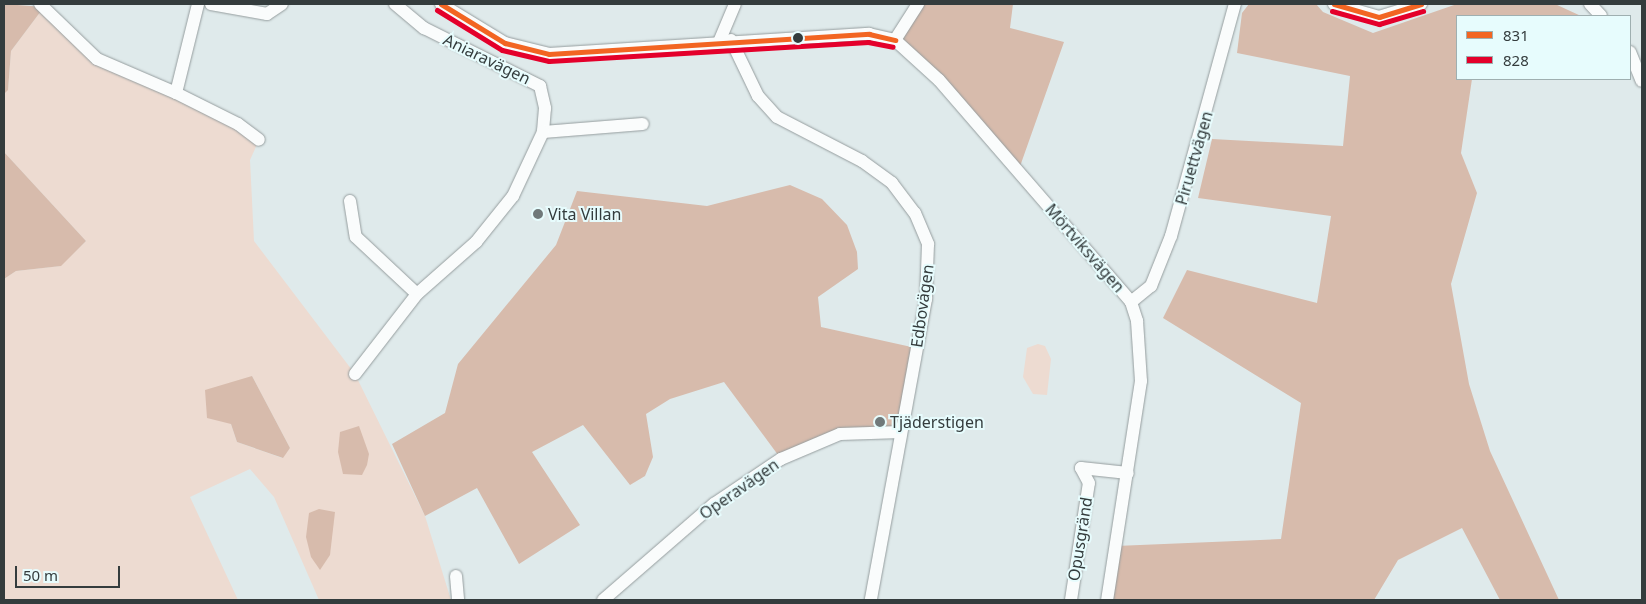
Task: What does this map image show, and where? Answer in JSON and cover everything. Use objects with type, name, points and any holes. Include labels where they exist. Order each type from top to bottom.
[{"type":"street","points":[[40,4],[97,59],[176,93],[238,124],[259,140]]},
{"type":"street","points":[[176,93],[198,4]]},
{"type":"street","points":[[211,4],[267,14],[282,4]]},
{"type":"street","name":"Aniaravägen","points":[[355,374],[417,294],[476,242],[513,196],[544,132],[545,108],[540,86],[433,32],[395,4]]},
{"type":"street","points":[[441,4],[506,43],[549,54],[725,41],[869,34],[895,40],[918,4]]},
{"type":"street","points":[[725,41],[735,4]]},
{"type":"street","name":"Piruettvägen","points":[[1131,302],[1150,286],[1171,236],[1235,4]]},
{"type":"street","points":[[1334,4],[1379,17],[1421,4]]},
{"type":"street","points":[[1590,4],[1600,15]]},
{"type":"street","name":"Mörtviksvägen","points":[[895,40],[939,80],[1131,302],[1137,321],[1142,381],[1107,600]]},
{"type":"street","name":"Edbovägen","points":[[725,41],[758,96],[777,117],[878,172],[905,198],[923,229],[930,271],[871,600]]},
{"type":"street","points":[[1631,54],[1642,81]]},
{"type":"street","points":[[544,132],[643,124]]},
{"type":"street","points":[[350,201],[356,237],[417,294]]},
{"type":"street","name":"Operavägen","points":[[602,600],[714,504],[781,458],[840,434],[901,432]]},
{"type":"street","name":"Opusgränd","points":[[1071,600],[1089,483],[1081,468],[1128,473]]},
{"type":"street","points":[[456,576],[458,600]]},
{"type":"shaded area","points":[[4,4],[44,7],[11,51],[8,90],[4,94]]},
{"type":"shaded area","points":[[918,4],[1013,4],[1010,28],[1064,42],[1018,172],[895,40]]},
{"type":"shaded area","points":[[1249,4],[1316,4],[1323,12],[1373,33],[1457,4],[1555,4],[1579,15],[1456,15],[1456,80],[1472,80],[1461,153],[1477,193],[1451,284],[1469,384],[1490,451],[1559,600],[1500,600],[1462,528],[1398,560],[1374,600],[1107,600],[1116,546],[1281,539],[1301,403],[1163,318],[1187,270],[1317,303],[1331,216],[1198,198],[1212,139],[1343,146],[1350,76],[1237,53],[1242,13]]},
{"type":"shaded area","points":[[44,7],[85,50],[259,140],[250,160],[254,241],[355,374],[425,516],[451,600],[319,600],[274,497],[250,469],[190,497],[238,600],[4,600],[4,279],[16,271],[60,266],[86,241],[4,152],[4,94],[8,89],[11,51]],"holes":[[[252,376],[290,448],[282,458],[237,442],[231,424]]]},
{"type":"shaded area","points":[[4,152],[86,241],[61,266],[16,271],[4,279]]},
{"type":"shaded area","points":[[790,185],[822,199],[847,225],[857,252],[858,269],[818,297],[821,327],[916,348],[901,432],[865,430],[781,459],[724,382],[670,399],[646,414],[653,457],[645,476],[630,485],[583,425],[532,452],[580,525],[519,564],[477,488],[425,516],[392,444],[445,413],[458,364],[556,245],[577,191],[707,206]]},
{"type":"shaded area","points":[[1038,344],[1045,346],[1051,359],[1047,395],[1033,394],[1023,377],[1027,348]]},
{"type":"shaded area","points":[[252,376],[290,448],[283,458],[237,442],[231,424],[207,418],[205,390]]},
{"type":"shaded area","points":[[359,426],[369,454],[367,465],[362,475],[343,474],[338,452],[340,432]]},
{"type":"shaded area","points":[[319,509],[335,512],[330,555],[320,570],[311,557],[306,537],[309,513]]},
{"type":"transit line","name":"831","points":[[441,4],[505,43],[549,54],[869,34],[895,40]]},
{"type":"transit line","name":"831","points":[[1334,4],[1379,17],[1421,4]]},
{"type":"transit line","name":"828","points":[[437,10],[502,50],[549,61],[868,42],[893,47]]},
{"type":"transit line","name":"828","points":[[1332,11],[1379,24],[1423,11]]},
{"type":"place","name":"Vita Villan","points":[[538,214]]},
{"type":"place","name":"Tjäderstigen","points":[[880,422]]}]
